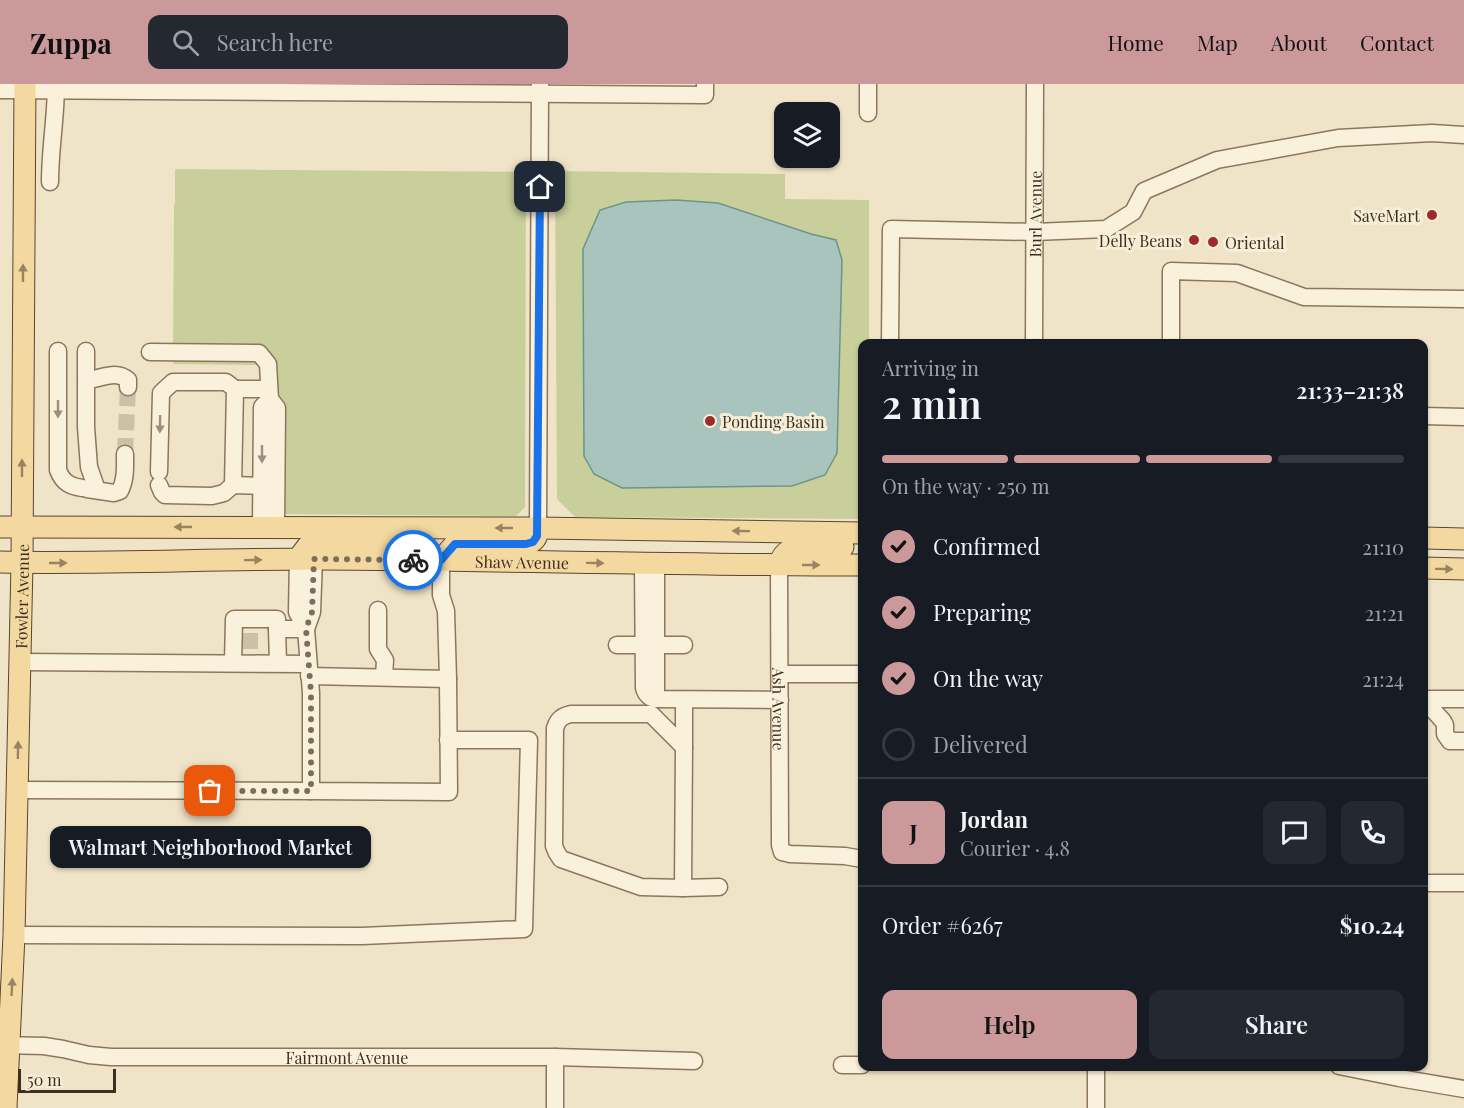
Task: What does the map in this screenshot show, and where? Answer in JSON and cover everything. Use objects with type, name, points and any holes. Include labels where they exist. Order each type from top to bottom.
[{"type":"main road","name":"Fowler Avenue","points":[[7,931],[16,847],[8,825],[4,788],[9,786],[20,662],[22,562],[11,526],[25,87]]},
{"type":"main road","name":"Shaw Avenue","points":[[11,526],[538,528],[858,533]]},
{"type":"main road","points":[[306,559],[307,547],[315,543],[392,542],[463,528]]},
{"type":"main road","points":[[441,560],[455,544],[526,544],[533,542],[538,528]]},
{"type":"main road","points":[[1428,538],[1464,539]]},
{"type":"main road","points":[[779,565],[782,557],[791,549],[858,544]]},
{"type":"main road","name":"Shaw Avenue","points":[[0,562],[306,559],[858,565]]},
{"type":"main road","points":[[1428,568],[1464,569]]},
{"type":"main road","points":[[6,1108],[4,1045],[7,931]]},
{"type":"street","points":[[868,84],[868,113]]},
{"type":"street","name":"Burl Avenue","points":[[1034,339],[1035,84]]},
{"type":"street","points":[[0,90],[25,87],[705,89]]},
{"type":"street","points":[[50,182],[56,87]]},
{"type":"street","points":[[538,528],[540,89]]},
{"type":"street","points":[[890,339],[891,229],[1035,232],[1106,229],[1133,212],[1144,191],[1217,160],[1338,138],[1432,133],[1464,135]]},
{"type":"street","points":[[1171,339],[1171,271],[1237,273],[1304,297],[1464,299]]},
{"type":"street","points":[[58,351],[58,471],[60,477],[66,483],[86,488],[114,493],[120,491],[125,475],[125,454]]},
{"type":"street","points":[[86,351],[88,467],[86,488]]},
{"type":"street","points":[[150,352],[259,353],[268,364],[270,394],[277,408],[269,527]]},
{"type":"street","points":[[87,380],[120,374],[128,380],[128,387]]},
{"type":"street","points":[[262,486],[233,485],[224,493],[212,496],[165,495],[159,479],[161,393],[173,382],[226,382],[235,389],[270,394]]},
{"type":"street","points":[[233,485],[235,389]]},
{"type":"street","points":[[269,527],[262,486],[262,407],[270,394]]},
{"type":"street","points":[[1428,416],[1464,417]]},
{"type":"street","points":[[306,559],[297,612],[306,629],[311,693],[311,791]]},
{"type":"street","points":[[9,786],[449,792],[446,611],[441,595],[441,560]]},
{"type":"street","points":[[650,564],[650,645],[644,688],[646,694],[656,699],[780,700]]},
{"type":"street","name":"Ash Avenue","points":[[779,565],[780,845],[782,852],[790,854],[858,858]]},
{"type":"street","points":[[378,610],[378,649],[384,660],[384,678]]},
{"type":"street","points":[[233,663],[238,641],[234,619],[277,620],[274,637],[278,663]]},
{"type":"street","points":[[274,637],[306,629]]},
{"type":"street","points":[[617,645],[684,645]]},
{"type":"street","points":[[20,662],[278,663],[309,670],[384,678],[448,679]]},
{"type":"street","points":[[780,674],[858,674]]},
{"type":"street","points":[[1428,700],[1464,699]]},
{"type":"street","points":[[683,888],[684,700]]},
{"type":"street","points":[[1428,704],[1443,721],[1446,736],[1450,741],[1464,741]]},
{"type":"street","points":[[684,747],[651,714],[571,714],[558,720],[555,728],[554,846],[561,859],[641,887],[720,887]]},
{"type":"street","points":[[7,931],[363,936],[524,929],[529,740],[448,740]]},
{"type":"street","points":[[1428,883],[1464,883]]},
{"type":"street","name":"Fairmont Avenue","points":[[4,1045],[44,1046],[111,1057],[555,1057],[694,1061]]},
{"type":"street","points":[[555,1057],[555,1108]]},
{"type":"street","points":[[842,1065],[858,1065]]},
{"type":"street","points":[[1096,1071],[1096,1108]]},
{"type":"street","points":[[1364,1071],[1464,1089]]},
{"type":"green space","points":[[175,169],[526,172],[525,507],[516,516],[259,514],[260,365],[173,364]]},
{"type":"green space","name":"Ponding Basin","points":[[555,171],[785,174],[785,199],[869,200],[869,339],[858,339],[858,519],[575,517],[557,499]]},
{"type":"water","name":"Ponding Basin","points":[[676,200],[718,203],[836,240],[842,260],[837,453],[825,475],[792,486],[622,488],[594,474],[584,456],[583,249],[600,210],[626,202]]},
{"type":"tunnel","points":[[125,454],[128,387]]},
{"type":"tunnel","points":[[242,641],[266,641]]},
{"type":"way so far","points":[[210,791],[311,791],[311,693],[306,629],[312,612],[314,559],[413,560]]},
{"type":"place","name":"SaveMart","points":[[1432,215]]},
{"type":"place","name":"Delly Beans","points":[[1194,240]]},
{"type":"place","name":"Oriental","points":[[1213,242]]},
{"type":"place","name":"Ponding Basin","points":[[710,421]]},
{"type":"place","name":"Walmart Neighborhood Market","points":[[210,791]]},
{"type":"route","points":[[413,560],[441,560],[455,544],[526,544],[533,542],[537,536],[540,187]]}]
